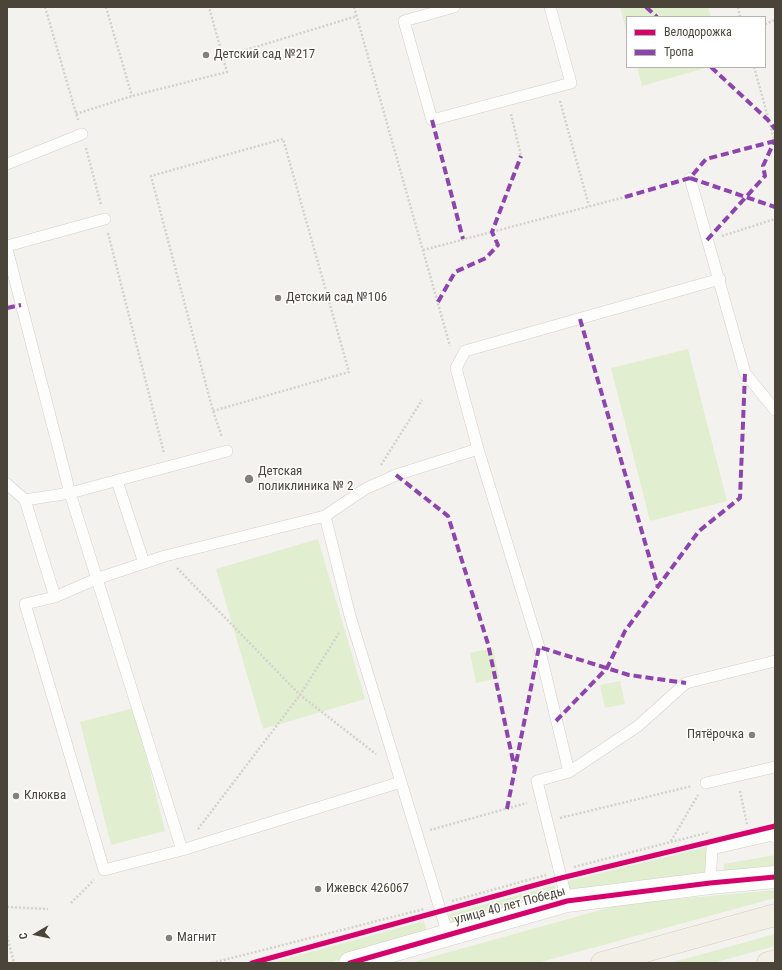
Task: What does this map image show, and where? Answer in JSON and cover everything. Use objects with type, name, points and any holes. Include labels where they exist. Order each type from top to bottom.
[{"type":"main road","points":[[602,963],[775,915]]},
{"type":"main road","points":[[768,963],[775,961]]},
{"type":"street","name":"улица 40 лет Победы","points":[[350,963],[567,901],[710,883],[775,877]]},
{"type":"lane","points":[[454,7],[404,21],[432,120],[571,84],[550,7]]},
{"type":"lane","points":[[7,164],[82,134]]},
{"type":"lane","points":[[690,178],[707,240],[720,279],[744,373],[775,410]]},
{"type":"lane","points":[[7,246],[105,219]]},
{"type":"lane","points":[[7,250],[70,493],[182,850]]},
{"type":"lane","points":[[569,772],[539,647],[478,449],[456,368],[465,351],[720,279]]},
{"type":"lane","points":[[399,777],[182,850],[104,870],[25,604],[55,597],[96,579],[165,556],[325,516],[365,489],[396,475],[478,449]]},
{"type":"lane","points":[[25,500],[70,493],[227,451]]},
{"type":"lane","points":[[118,481],[144,563]]},
{"type":"lane","points":[[7,484],[25,500],[55,597]]},
{"type":"lane","points":[[325,516],[350,616],[448,935]]},
{"type":"lane","points":[[567,901],[537,781],[569,772],[638,726],[686,684],[775,661]]},
{"type":"lane","points":[[706,783],[775,767]]},
{"type":"lane","points":[[710,883],[712,849],[775,837]]},
{"type":"path","points":[[45,7],[105,219],[167,467]]},
{"type":"path","points":[[106,7],[132,96]]},
{"type":"path","points":[[76,114],[132,96],[227,72],[209,7]]},
{"type":"path","points":[[354,7],[456,368]]},
{"type":"path","points":[[223,57],[357,16]]},
{"type":"path","points":[[754,68],[775,142]]},
{"type":"path","points":[[556,87],[589,206]]},
{"type":"path","points":[[508,100],[521,156]]},
{"type":"path","points":[[213,411],[349,372],[283,139],[151,176],[213,411],[227,451]]},
{"type":"path","points":[[423,250],[625,197]]},
{"type":"path","points":[[707,240],[775,218]]},
{"type":"path","points":[[365,489],[422,400]]},
{"type":"path","points":[[165,556],[300,695],[399,777]]},
{"type":"path","points":[[182,850],[300,695],[350,616]]},
{"type":"path","points":[[736,776],[747,824]]},
{"type":"path","points":[[670,841],[706,783]]},
{"type":"path","points":[[546,821],[692,786]]},
{"type":"path","points":[[417,834],[523,804]]},
{"type":"path","points":[[739,826],[754,822]]},
{"type":"path","points":[[212,963],[439,905],[670,841],[716,831]]},
{"type":"path","points":[[71,903],[104,870]]},
{"type":"path","points":[[7,907],[48,909]]},
{"type":"path","points":[[7,936],[14,963]]},
{"type":"green space","points":[[620,7],[708,7],[711,16],[626,16],[626,29]]},
{"type":"green space","points":[[637,68],[705,68],[642,86]]},
{"type":"green space","points":[[688,349],[727,501],[650,521],[611,368]]},
{"type":"green space","points":[[318,539],[365,699],[263,729],[216,569]]},
{"type":"green space","points":[[493,648],[499,678],[476,683],[470,653]]},
{"type":"green space","points":[[620,681],[625,704],[605,708],[600,685]]},
{"type":"green space","points":[[134,708],[165,831],[111,845],[80,722]]},
{"type":"green space","points":[[707,847],[706,871],[703,878],[571,896],[567,881]]},
{"type":"green space","points":[[775,855],[775,870],[723,877],[724,864]]},
{"type":"green space","points":[[555,885],[558,898],[453,927],[449,914]]},
{"type":"green space","points":[[775,890],[775,898],[537,963],[410,963],[622,904]]},
{"type":"green space","points":[[424,921],[428,935],[328,963],[270,963]]},
{"type":"green space","points":[[775,934],[775,946],[713,963],[670,963]]},
{"type":"marked path","points":[[646,7],[656,16]]},
{"type":"marked path","points":[[712,68],[768,120],[775,129]]},
{"type":"marked path","points":[[432,120],[463,239]]},
{"type":"marked path","points":[[625,197],[690,178],[706,159],[775,141]]},
{"type":"marked path","points":[[707,240],[765,176],[763,166],[774,142]]},
{"type":"marked path","points":[[438,302],[455,272],[486,258],[498,245],[492,232],[521,156]]},
{"type":"marked path","points":[[690,178],[775,207]]},
{"type":"marked path","points":[[7,308],[21,305]]},
{"type":"marked path","points":[[580,319],[658,587]]},
{"type":"marked path","points":[[556,721],[607,668],[625,631],[699,531],[740,498],[745,373]]},
{"type":"marked path","points":[[396,475],[448,516],[488,644],[515,770]]},
{"type":"marked path","points":[[507,809],[539,647],[629,675],[686,683]]},
{"type":"cycle path","points":[[252,963],[561,878],[775,826]]},
{"type":"cycle path","points":[[350,963],[567,901],[710,883],[775,877]]},
{"type":"place","name":"Детский сад №217","points":[[206,55]]},
{"type":"place","name":"Детский сад №106","points":[[278,298]]},
{"type":"place","name":"Детская поликлиника № 2","points":[[249,479]]},
{"type":"place","name":"Пятёрочка","points":[[752,735]]},
{"type":"place","name":"Клюква","points":[[16,796]]},
{"type":"place","name":"Ижевск 426067","points":[[318,889]]},
{"type":"place","name":"Магнит","points":[[169,938]]}]
